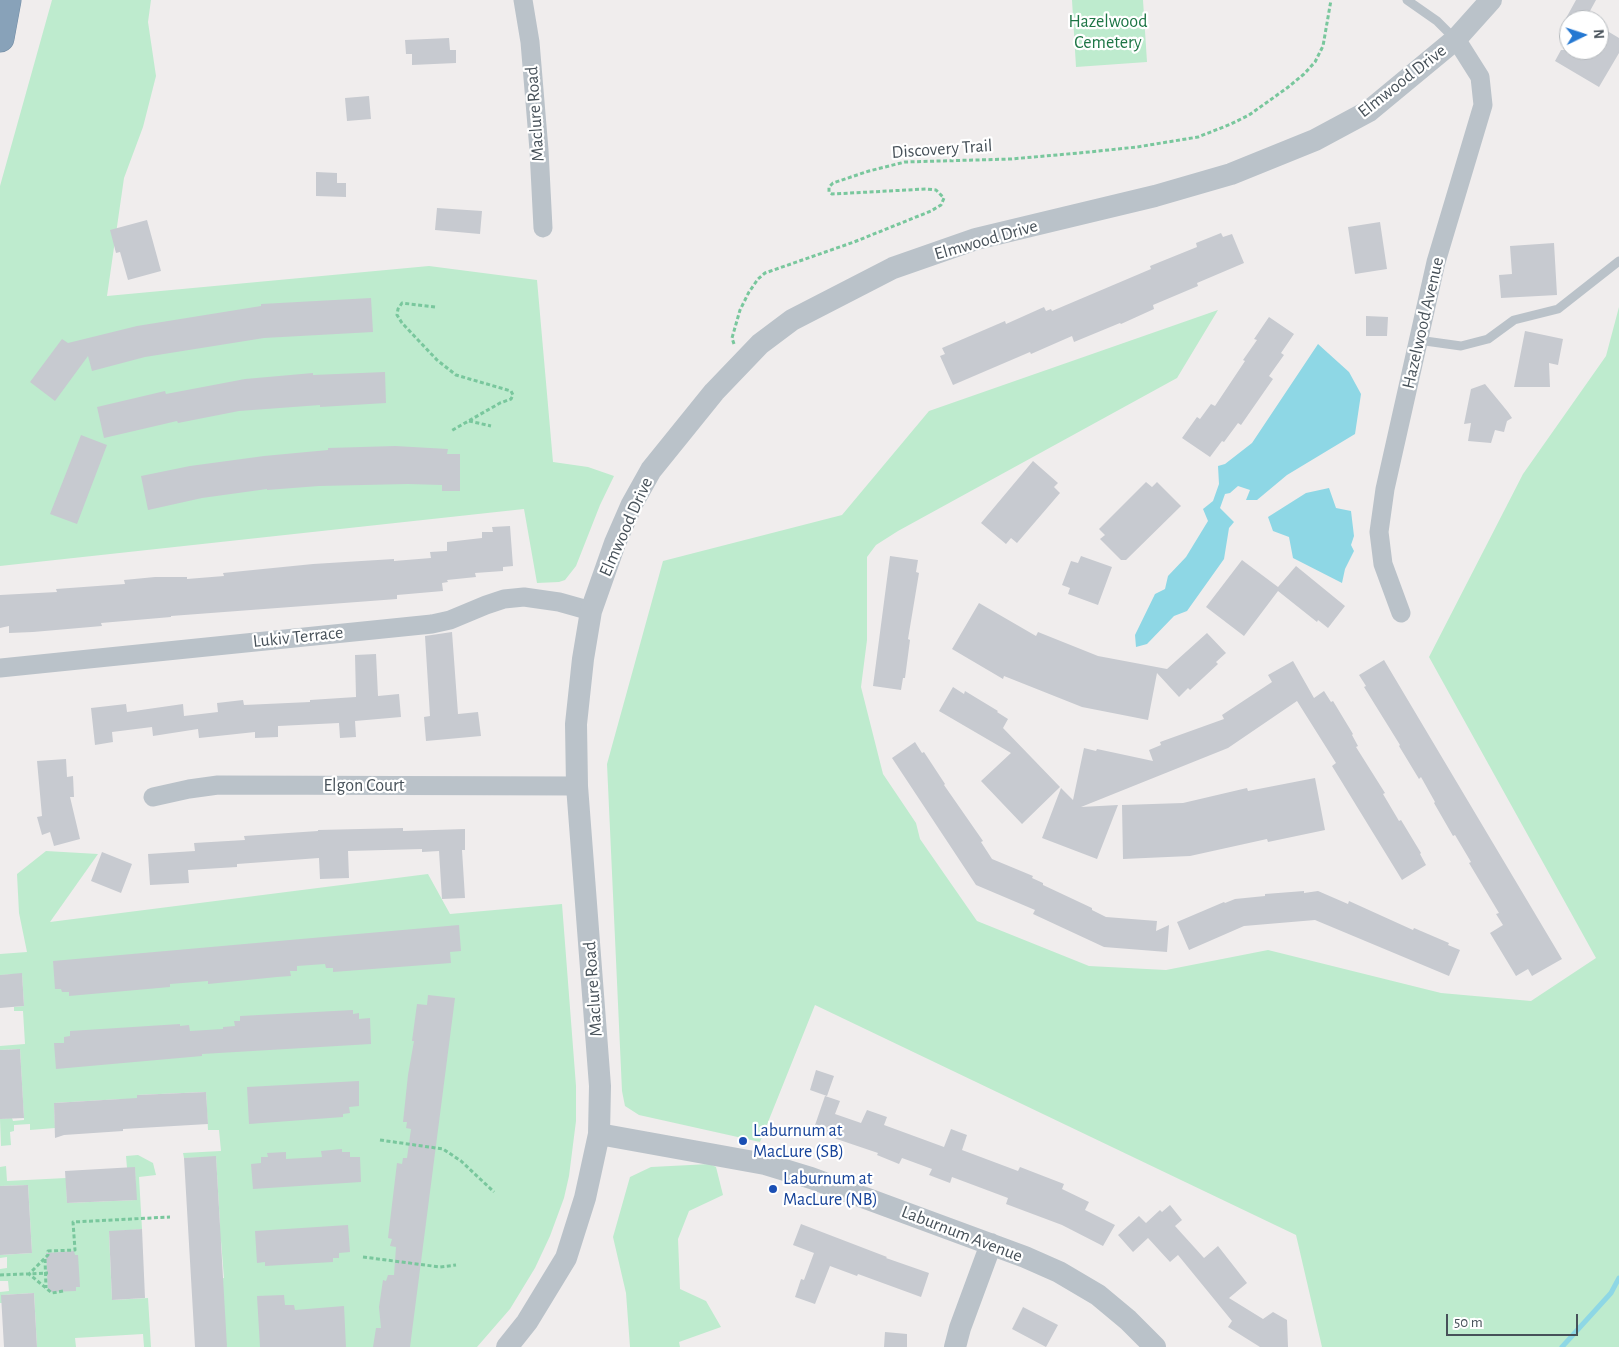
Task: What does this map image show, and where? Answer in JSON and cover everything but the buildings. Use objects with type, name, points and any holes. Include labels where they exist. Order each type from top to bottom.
[{"type":"highway","points":[[0,38],[7,0]]},
{"type":"street","name":"Maclure Road","points":[[523,0],[530,42],[543,228]]},
{"type":"street","name":"Elmwood Drive","points":[[591,611],[615,543],[632,504],[651,470],[714,392],[760,344],[792,320],[892,268],[976,239],[1155,196],[1231,174],[1314,140],[1368,111],[1456,39],[1491,0]]},
{"type":"street","name":"Hazelwood Avenue","points":[[1401,614],[1383,564],[1379,532],[1385,489],[1436,262],[1484,105],[1480,77],[1456,39]]},
{"type":"street","name":"Lukiv Terrace","points":[[0,668],[432,624],[450,620],[504,599],[524,597],[559,602],[591,611]]},
{"type":"street","name":"Maclure Road","points":[[507,1347],[527,1322],[566,1258],[585,1198],[599,1134],[600,1086],[578,786],[576,724],[583,659],[591,611]]},
{"type":"street","name":"Elgon Court","points":[[153,797],[218,785],[578,786]]},
{"type":"street","name":"Laburnum Avenue","points":[[599,1134],[765,1164],[811,1178],[992,1244],[1059,1272],[1098,1295],[1128,1320],[1154,1347]]},
{"type":"street","points":[[955,1347],[960,1328],[992,1244]]},
{"type":"lane","points":[[1407,0],[1437,21],[1456,39]]},
{"type":"lane","points":[[1418,340],[1461,346],[1488,339],[1514,320],[1558,309],[1619,261]]},
{"type":"path","name":"Discovery Trail","points":[[735,346],[732,338],[740,310],[758,279],[766,273],[854,242],[931,211],[941,205],[944,198],[936,190],[926,189],[832,194],[829,192],[829,187],[833,183],[905,162],[1011,158],[1136,147],[1198,136],[1231,124],[1249,115],[1287,88],[1315,62],[1323,46],[1331,0]]},
{"type":"path","points":[[435,307],[402,303],[397,315],[402,323],[437,360],[456,376],[511,391],[513,395],[511,398],[451,431]]},
{"type":"path","points":[[468,420],[491,426]]},
{"type":"path","points":[[380,1140],[443,1149],[461,1161],[494,1192]]},
{"type":"path","points":[[29,1274],[48,1255],[48,1252],[75,1250],[74,1222],[170,1217]]},
{"type":"path","points":[[363,1257],[440,1267],[456,1265]]},
{"type":"path","points":[[45,1258],[46,1288]]},
{"type":"path","points":[[0,1276],[46,1273]]},
{"type":"path","points":[[29,1274],[52,1293],[63,1291]]},
{"type":"green space","points":[[52,0],[151,0],[148,22],[156,76],[143,127],[124,178],[107,296],[429,266],[537,280],[553,462],[588,467],[614,476],[600,505],[576,566],[565,580],[537,583],[524,509],[0,566],[0,186]]},
{"type":"green space","name":"Hazelwood Cemetery","points":[[1072,0],[1143,0],[1147,62],[1076,67]]},
{"type":"green space","points":[[1619,307],[1619,1347],[1322,1347],[1296,1235],[815,1005],[760,1142],[639,1115],[625,1106],[622,1091],[607,764],[663,561],[842,515],[929,411],[1218,310],[1177,378],[898,531],[876,545],[867,557],[867,640],[861,687],[883,774],[916,823],[920,839],[977,921],[1089,966],[1166,970],[1268,950],[1441,993],[1531,1001],[1596,958],[1429,657],[1523,474],[1606,356]]},
{"type":"green space","points":[[46,851],[98,854],[50,922],[428,874],[450,914],[562,904],[576,1086],[576,1121],[569,1176],[564,1198],[550,1236],[535,1268],[510,1309],[477,1347],[227,1347],[198,1280],[224,1278],[221,1241],[194,1227],[220,1225],[216,1157],[184,1158],[183,1153],[221,1151],[219,1130],[208,1130],[206,1092],[137,1095],[139,1119],[121,1099],[54,1103],[55,1128],[30,1130],[30,1124],[14,1125],[14,1131],[10,1132],[11,1145],[1,1146],[0,1119],[24,1120],[20,1049],[0,1050],[0,1046],[25,1044],[23,1011],[14,1011],[14,1007],[24,1006],[22,974],[0,975],[0,954],[27,952],[19,913],[17,874]]},
{"type":"green space","points":[[138,1155],[153,1163],[156,1175],[139,1177],[142,1229],[109,1232],[112,1300],[148,1298],[151,1347],[144,1347],[143,1334],[75,1338],[76,1347],[37,1347],[34,1293],[2,1295],[2,1303],[0,1303],[0,1292],[9,1291],[8,1281],[0,1281],[0,1269],[7,1268],[7,1257],[0,1258],[0,1255],[32,1253],[28,1185],[0,1186],[0,1167],[6,1166],[7,1181],[66,1178],[67,1203],[136,1200],[135,1168],[127,1168],[126,1156]]},
{"type":"green space","points":[[710,1164],[716,1167],[723,1195],[689,1211],[678,1239],[680,1289],[706,1301],[721,1327],[679,1342],[680,1347],[630,1347],[626,1293],[613,1237],[630,1177],[651,1167]]},
{"type":"water","points":[[1318,344],[1349,372],[1361,394],[1355,434],[1287,475],[1257,500],[1246,500],[1250,490],[1238,486],[1230,493],[1225,494],[1220,508],[1234,522],[1229,528],[1224,559],[1187,611],[1174,616],[1147,644],[1136,647],[1135,635],[1155,594],[1165,589],[1168,576],[1186,557],[1208,521],[1203,509],[1213,501],[1219,484],[1218,466],[1225,464],[1252,443]]},
{"type":"water","points":[[1329,488],[1336,508],[1351,511],[1354,536],[1351,545],[1354,551],[1345,569],[1342,583],[1293,558],[1289,537],[1273,531],[1268,517],[1306,493]]},
{"type":"waterway","points":[[1562,1347],[1611,1293],[1619,1278]]},
{"type":"place","name":"Laburnum at MacLure (SB)","points":[[743,1141]]},
{"type":"place","name":"Laburnum at MacLure (NB)","points":[[773,1189]]}]
